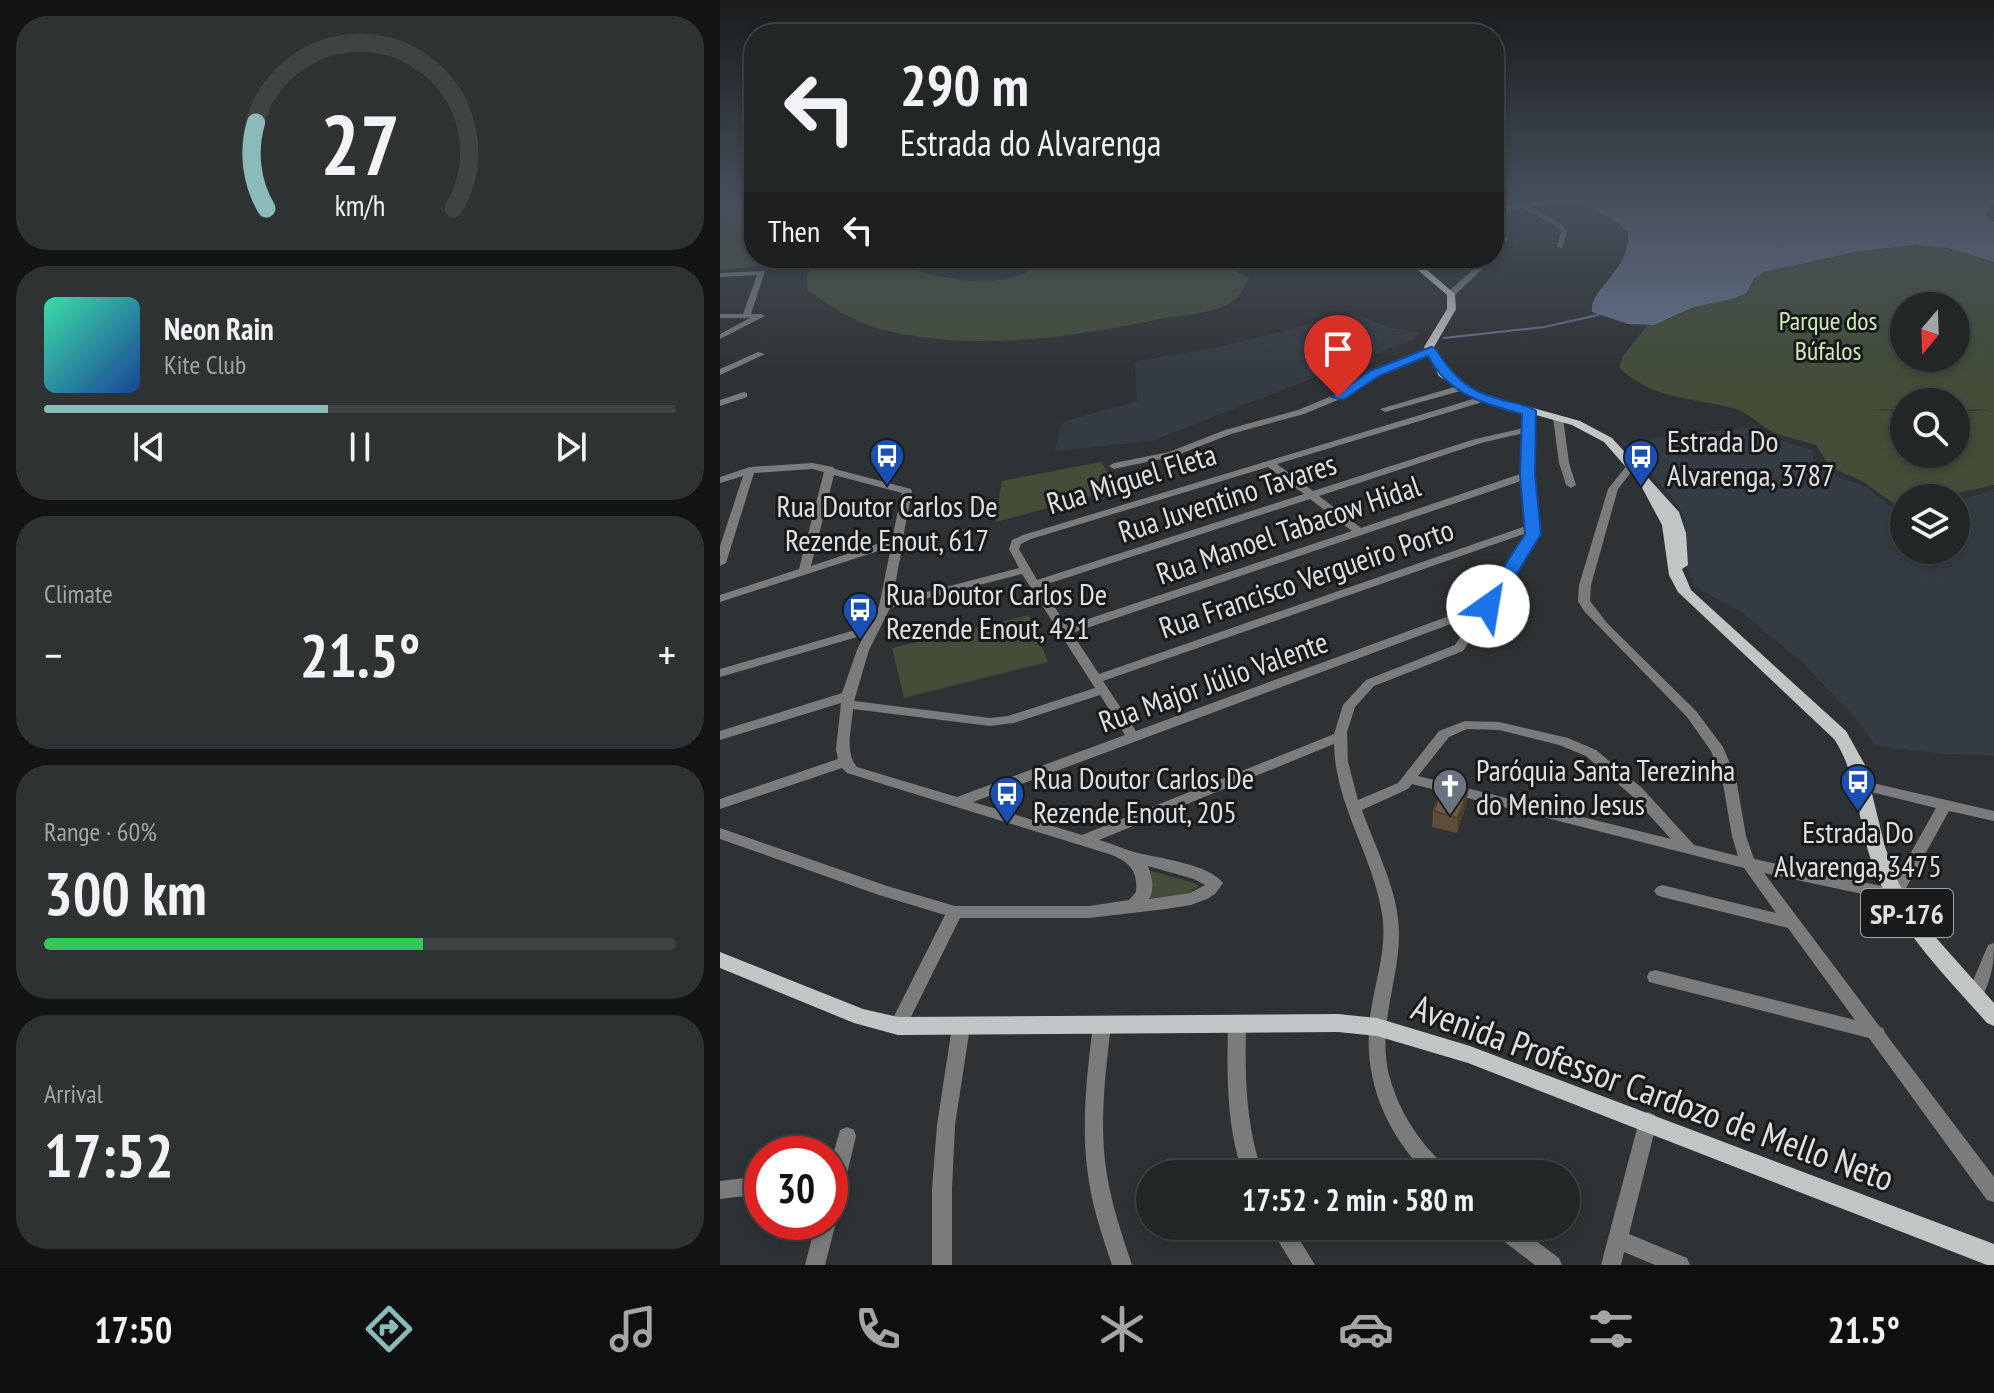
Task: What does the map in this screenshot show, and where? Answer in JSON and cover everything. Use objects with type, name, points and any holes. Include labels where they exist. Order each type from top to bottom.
[{"type":"main road","points":[[1420,268],[1451,294],[1453,310],[1432,336],[1431,350]]},
{"type":"main road","name":"SP-176","points":[[1431,350],[1443,374],[1461,388],[1483,399],[1558,418],[1599,434],[1673,512],[1686,579],[1741,645],[1851,748],[1864,786],[1875,842],[1895,895],[1912,921],[1994,1017]]},
{"type":"main road","name":"Avenida Professor Cardozo de Mello Neto","points":[[720,960],[861,1017],[898,1026],[1338,1023],[1377,1027],[1428,1041],[1648,1121],[1994,1256]]},
{"type":"street","points":[[1451,294],[1478,268]]},
{"type":"street","points":[[720,275],[760,272],[762,278],[747,314]]},
{"type":"street","points":[[720,316],[761,316],[720,337]]},
{"type":"street","points":[[1114,466],[1172,454],[1228,432],[1301,412],[1347,393],[1380,371],[1431,350]]},
{"type":"street","points":[[720,372],[761,354]]},
{"type":"street","points":[[1385,409],[1461,388]]},
{"type":"street","points":[[720,403],[744,395]]},
{"type":"street","name":"Rua Miguel Fleta","points":[[1025,570],[1014,545],[1027,537],[1483,399]]},
{"type":"street","points":[[1424,1160],[1413,1149],[1395,1119],[1381,1086],[1377,1027],[1392,948],[1390,914],[1382,877],[1345,788],[1341,736],[1347,709],[1360,690],[1370,683],[1453,652],[1465,642],[1529,542],[1534,527],[1528,475],[1529,411]]},
{"type":"street","points":[[1558,418],[1564,463],[1571,485]]},
{"type":"street","name":"Rua Juventino Tavares","points":[[1035,584],[1486,439],[1527,430]]},
{"type":"street","points":[[1269,463],[1359,531]]},
{"type":"street","points":[[720,480],[750,470],[803,465],[830,469],[907,491],[885,606],[873,629],[848,700],[845,762]]},
{"type":"street","points":[[1631,466],[1613,489],[1585,585],[1584,601],[1606,631],[1691,716],[1719,752],[1740,843],[1749,864],[1994,1193]]},
{"type":"street","points":[[804,571],[830,469]]},
{"type":"street","points":[[720,563],[750,470]]},
{"type":"street","name":"Rua Manoel Tabacow Hidal","points":[[1065,631],[1528,475]]},
{"type":"street","name":"Rua Francisco Vergueiro Porto","points":[[848,700],[990,722],[1009,720],[1099,684],[1534,527]]},
{"type":"street","points":[[720,599],[900,540]]},
{"type":"street","points":[[885,606],[1025,570],[1134,738]]},
{"type":"street","name":"Rua Major Júlio Valente","points":[[955,803],[1488,606]]},
{"type":"street","points":[[720,673],[873,629]]},
{"type":"street","points":[[720,736],[848,700]]},
{"type":"street","points":[[1353,808],[1389,793],[1410,779],[1444,734],[1465,725],[1499,726],[1563,741],[1607,765],[1637,792],[1689,849]]},
{"type":"street","points":[[1083,840],[1341,736]]},
{"type":"street","points":[[720,833],[884,891],[955,912],[1089,912],[1200,896],[1213,889],[1215,883],[1209,878],[864,776],[845,762]]},
{"type":"street","points":[[720,804],[845,762]]},
{"type":"street","points":[[1410,779],[1749,864],[1895,895],[1945,805]]},
{"type":"street","points":[[1864,786],[1994,816]]},
{"type":"street","points":[[1133,857],[1145,884],[1144,894],[1134,906]]},
{"type":"street","points":[[1662,891],[1793,923]]},
{"type":"street","points":[[898,1026],[955,912]]},
{"type":"street","points":[[1975,995],[1994,950]]},
{"type":"street","points":[[1655,977],[1877,1033]]},
{"type":"street","points":[[1237,1023],[1236,1109],[1247,1160]]},
{"type":"street","points":[[1102,1025],[1093,1096],[1093,1160],[1100,1199],[1122,1265]]},
{"type":"street","points":[[942,1265],[946,1125],[961,1027]]},
{"type":"street","points":[[1611,1265],[1648,1121]]},
{"type":"street","points":[[720,1190],[744,1187]]},
{"type":"street","points":[[1617,1239],[1680,1265]]},
{"type":"street","points":[[815,1265],[821,1240]]},
{"type":"street","points":[[1288,1240],[1305,1265]]},
{"type":"street","points":[[1519,1240],[1552,1265]]},
{"type":"shaded area","points":[[1353,313],[1391,328],[1420,332],[1413,339],[1152,441],[1055,451],[1062,422],[1137,401],[1135,362],[1218,347]]},
{"type":"shaded area","points":[[1757,426],[1767,436],[1813,450],[1813,464],[1865,486],[1890,506],[1890,564],[1970,564],[1970,497],[1994,489],[1994,756],[1875,746],[1858,721],[1800,660],[1741,612],[1694,586],[1687,566],[1685,519],[1675,501],[1622,442]]},
{"type":"green space","points":[[720,260],[744,260],[744,267],[720,270]]},
{"type":"green space","name":"Parque dos Búfalos","points":[[1822,260],[1994,262],[1994,485],[1970,490],[1970,484],[1890,484],[1890,501],[1862,481],[1830,467],[1816,445],[1773,432],[1736,409],[1673,396],[1644,386],[1619,367],[1623,356],[1647,326],[1694,307],[1732,299],[1764,272]]},
{"type":"green space","points":[[909,268],[947,278],[983,281],[1018,275],[1033,268],[1227,268],[1249,277],[1231,303],[1201,313],[1055,337],[988,341],[921,337],[888,331],[856,320],[807,290],[810,270]]},
{"type":"green space","points":[[1101,462],[1119,489],[995,522],[1002,481]]},
{"type":"green space","points":[[1029,615],[1048,662],[904,698],[892,648]]},
{"type":"green space","points":[[1148,870],[1199,886],[1189,893],[1147,899],[1153,889]]},
{"type":"water","points":[[1622,260],[1819,260],[1764,272],[1754,279],[1746,293],[1694,307],[1654,325],[1628,324],[1592,312],[1597,295]]},
{"type":"building","points":[[1445,785],[1468,790],[1458,818],[1433,811]]},
{"type":"waterway","points":[[1444,338],[1544,327],[1598,315]]},
{"type":"place","name":"Rua Doutor Carlos De Rezende Enout, 617","points":[[887,487]]},
{"type":"place","name":"Estrada Do Alvarenga, 3787","points":[[1641,488]]},
{"type":"place","name":"Rua Doutor Carlos De Rezende Enout, 421","points":[[860,641]]},
{"type":"place","name":"Estrada Do Alvarenga, 3475","points":[[1858,813]]},
{"type":"place","name":"Paróquia Santa Terezinha do Menino Jesus","points":[[1450,817]]},
{"type":"place","name":"Rua Doutor Carlos De Rezende Enout, 205","points":[[1007,825]]},
{"type":"route","points":[[1338,397],[1375,373],[1431,350],[1443,374],[1461,388],[1489,401],[1529,411],[1528,475],[1533,534],[1488,606]]}]
